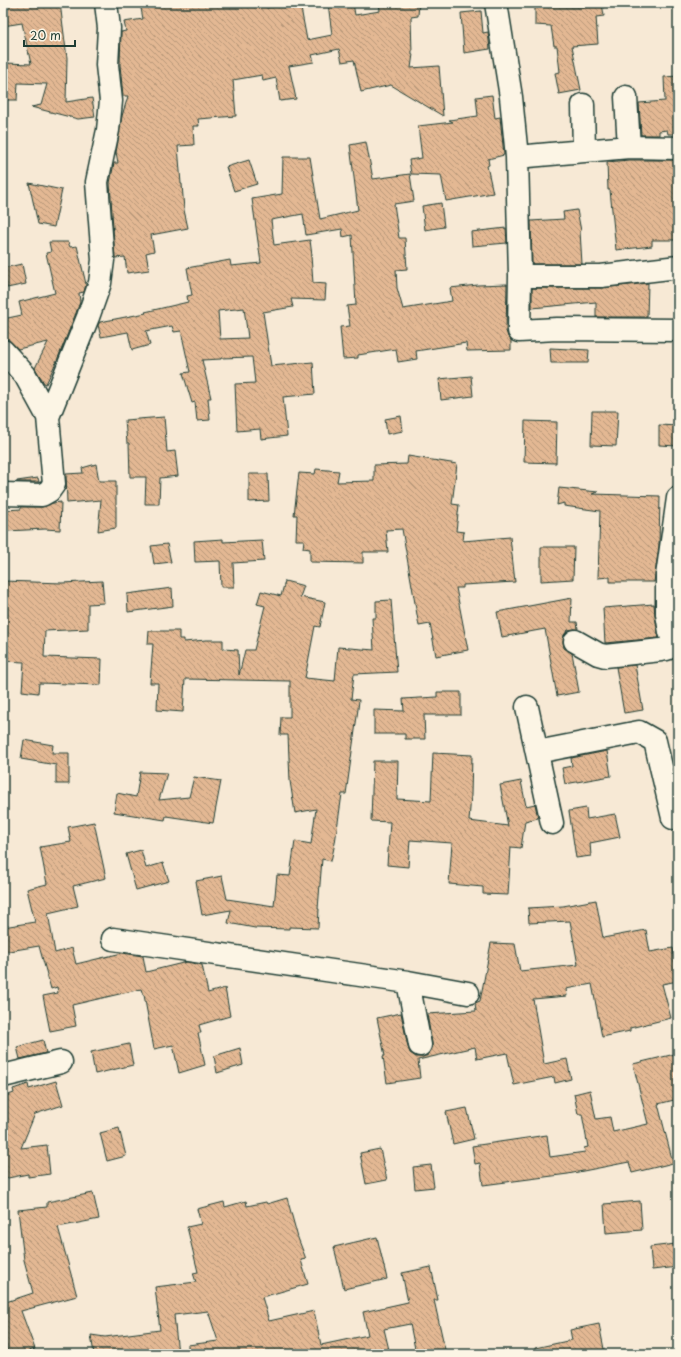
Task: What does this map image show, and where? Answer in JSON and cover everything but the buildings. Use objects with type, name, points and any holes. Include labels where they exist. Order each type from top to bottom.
[{"type":"street","points":[[48,417],[100,283],[103,260],[97,182],[108,130],[111,101],[107,65],[109,28],[106,3]]},
{"type":"street","points":[[496,3],[511,97],[517,157],[520,276],[519,331],[557,329],[678,330]]},
{"type":"street","points":[[626,97],[630,148]]},
{"type":"street","points":[[583,105],[584,151]]},
{"type":"street","points":[[517,157],[630,148],[678,148]]},
{"type":"street","points":[[520,276],[601,276],[678,267]]},
{"type":"street","points":[[3,351],[25,375],[48,417],[54,484],[49,491],[42,495],[3,494]]},
{"type":"street","points":[[575,641],[598,654],[605,656],[667,649],[674,643],[674,632],[668,614],[667,576],[678,498]]},
{"type":"street","points":[[527,707],[552,823]]},
{"type":"street","points":[[537,752],[639,732],[655,741],[673,818]]},
{"type":"street","points":[[114,938],[408,982],[468,993]]},
{"type":"street","points":[[408,982],[420,1045]]},
{"type":"street","points":[[3,1076],[61,1062]]}]
